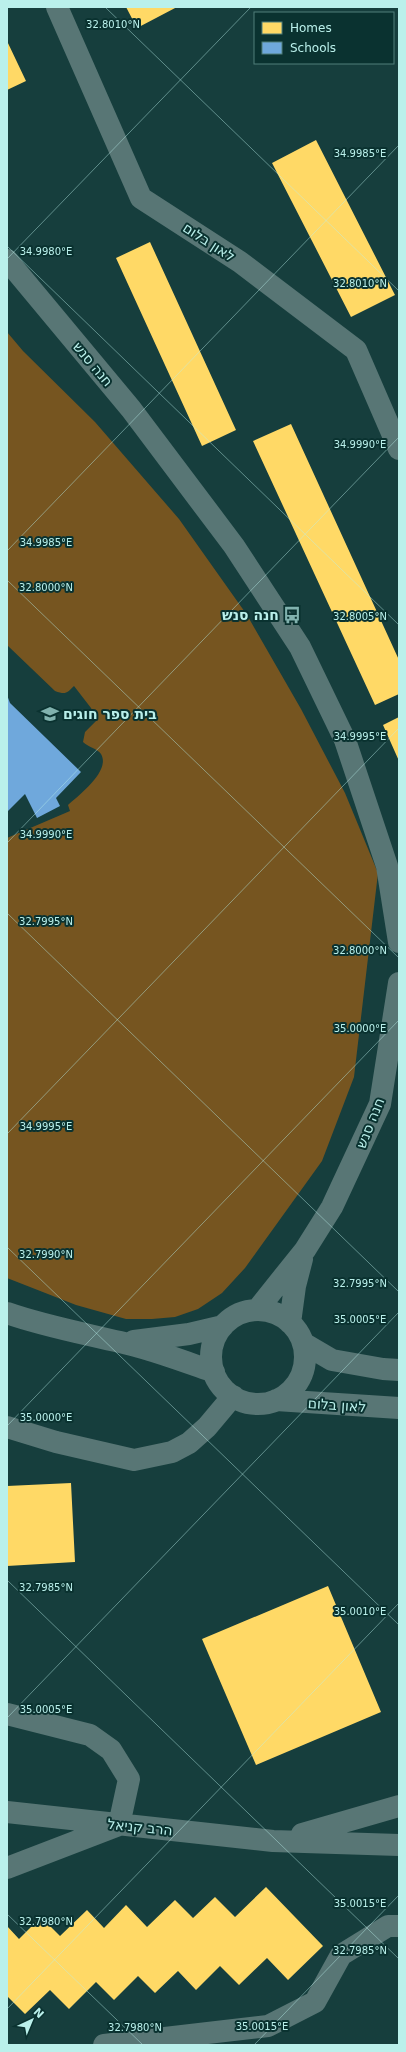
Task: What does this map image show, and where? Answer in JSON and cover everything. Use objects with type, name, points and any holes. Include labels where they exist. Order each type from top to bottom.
[{"type":"street","name":"לאון בלום","points":[[57,7],[141,198],[240,262],[356,350],[399,449]]},
{"type":"street","name":"חנה סנש","points":[[7,260],[131,409],[234,546],[300,647],[348,748],[387,866],[399,942]]},
{"type":"street","name":"חנה סנש","points":[[257,1310],[305,1250],[341,1190],[380,1104],[399,983]]},
{"type":"street","name":"חנה סנש","points":[[290,1323],[295,1286],[305,1250]]},
{"type":"street","points":[[257,1310],[275,1313],[290,1323],[298,1333],[303,1343],[304,1357],[303,1371],[297,1383],[288,1393],[276,1400],[254,1404],[233,1396],[225,1390],[214,1372],[211,1360],[212,1348],[216,1336],[223,1326],[238,1315],[257,1310]]},
{"type":"street","points":[[7,1313],[83,1335],[121,1342],[214,1372]]},
{"type":"street","points":[[121,1342],[165,1338],[223,1326]]},
{"type":"street","points":[[303,1343],[332,1360],[383,1369],[399,1370]]},
{"type":"street","points":[[7,1427],[56,1442],[134,1460],[172,1452],[189,1443],[207,1427],[233,1396]]},
{"type":"street","name":"לאון בלום","points":[[276,1400],[399,1408]]},
{"type":"street","points":[[7,1714],[90,1735],[111,1750],[129,1779],[119,1825],[7,1868]]},
{"type":"street","name":"הרב קניאל","points":[[273,1841],[342,1824],[399,1806]]},
{"type":"street","name":"הרב קניאל","points":[[7,1812],[273,1841],[399,1845]]},
{"type":"street","points":[[104,2045],[268,2026],[314,2002],[341,1955],[388,1926],[399,1926]]},
{"type":"shaded area","points":[[7,332],[23,351],[95,422],[179,519],[247,615],[301,709],[345,793],[378,873],[354,1077],[322,1161],[245,1268],[222,1293],[198,1309],[175,1317],[126,1319],[76,1305],[7,1278],[7,838],[70,811],[68,805],[86,789],[98,775],[102,768],[103,761],[100,752],[83,742],[85,732],[97,720],[91,708],[74,686],[66,693],[55,691],[7,645]]},
{"type":"building: Homes","points":[[126,7],[177,7],[137,28]]},
{"type":"building: Homes","points":[[7,41],[26,81],[7,90]]},
{"type":"building: Homes","points":[[316,140],[395,295],[351,317],[272,163]]},
{"type":"building: Homes","points":[[150,242],[236,430],[202,446],[116,258]]},
{"type":"building: Homes","points":[[291,424],[399,660],[399,694],[375,705],[253,441]]},
{"type":"building: Homes","points":[[399,717],[399,761],[383,725]]},
{"type":"building: Homes","points":[[71,1483],[75,1562],[7,1566],[7,1486]]},
{"type":"building: Homes","points":[[328,1586],[381,1712],[256,1765],[202,1639]]},
{"type":"building: Homes","points":[[266,1887],[323,1946],[288,1980],[267,1958],[239,1985],[220,1966],[196,1990],[178,1971],[155,1993],[138,1976],[114,2000],[96,1982],[69,2009],[50,1990],[25,2014],[7,1996],[7,1926],[19,1939],[41,1917],[60,1936],[87,1910],[104,1928],[126,1905],[147,1927],[175,1900],[193,1918],[215,1897],[235,1917]]},
{"type":"building: Schools","points":[[7,695],[10,703],[81,772],[56,798],[60,806],[37,818],[25,794],[7,812]]},
{"type":"place","name":"חנה סנש","points":[[292,615]]},
{"type":"place","name":"בית ספר חוגים","points":[[50,714]]}]
